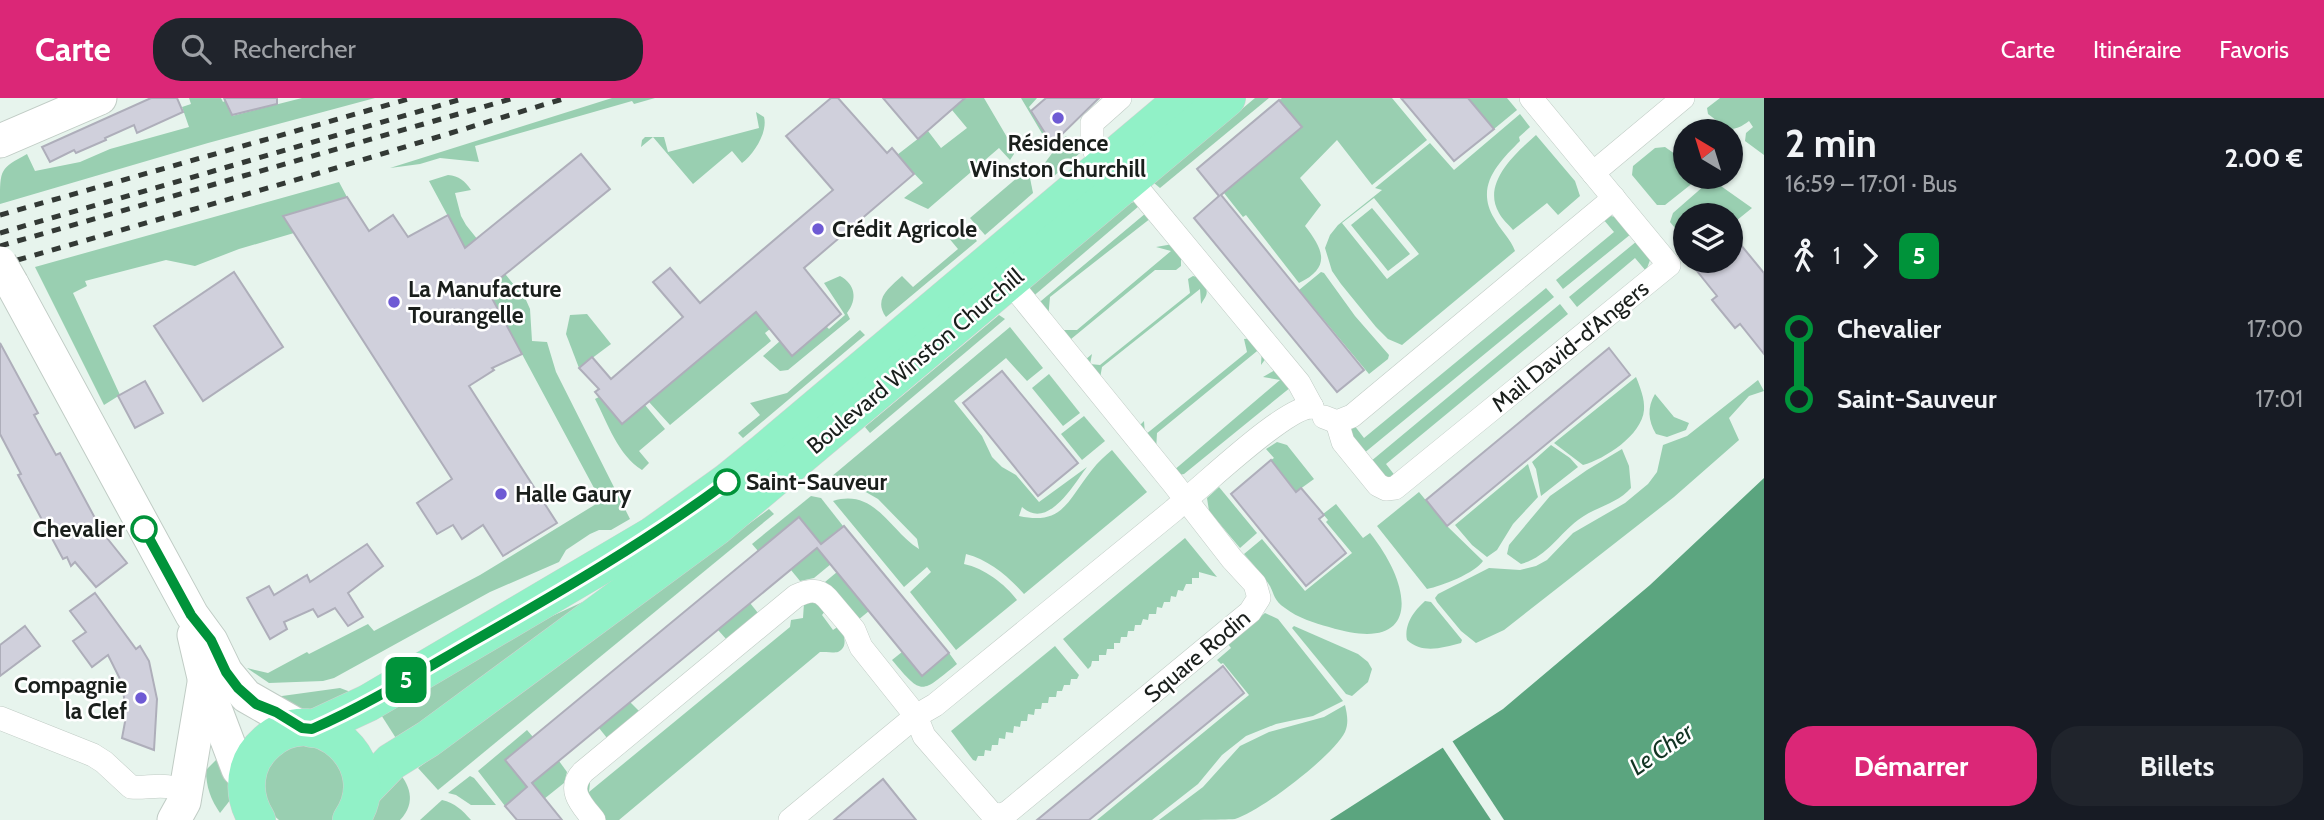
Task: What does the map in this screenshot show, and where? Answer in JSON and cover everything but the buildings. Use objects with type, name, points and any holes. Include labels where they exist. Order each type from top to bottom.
[{"type":"main road","name":"Boulevard Winston Churchill","points":[[356,806],[396,759],[428,739],[716,527],[1009,281],[1115,174],[1184,98]]},
{"type":"main road","name":"Boulevard Winston Churchill","points":[[224,820],[250,796],[251,763],[265,744],[286,731],[307,728],[368,703],[630,549],[685,513],[1115,174],[1227,98]]},
{"type":"main road","points":[[307,728],[339,739],[353,754],[361,772],[356,806]]},
{"type":"street","points":[[0,141],[100,98]]},
{"type":"street","points":[[1120,98],[1092,123],[1093,142],[1115,174],[1299,383],[1312,407],[1327,419],[1336,422],[1352,416],[1614,198],[1540,101]]},
{"type":"street","points":[[1593,173],[1683,98]]},
{"type":"street","name":"Mail David-d'Angers","points":[[1336,422],[1343,442],[1378,485],[1391,489],[1401,484],[1669,265],[1614,198]]},
{"type":"street","points":[[6,273],[191,615],[211,640],[226,672],[246,696],[307,728]]},
{"type":"street","points":[[1009,281],[1185,500]]},
{"type":"street","points":[[790,820],[915,716],[935,705],[1276,425],[1299,409],[1312,407]]},
{"type":"street","name":"Square Rodin","points":[[915,716],[924,736],[986,810],[996,816],[1008,812],[1258,603],[1259,593],[1255,583],[1185,500]]},
{"type":"street","points":[[594,820],[576,796],[575,782],[583,772],[796,596],[808,591],[819,592],[827,598],[854,630],[861,647],[915,716]]},
{"type":"street","points":[[191,615],[205,682],[250,796]]},
{"type":"street","points":[[179,808],[205,682]]},
{"type":"street","points":[[0,718],[93,755],[134,788],[166,786],[179,790],[179,808]]},
{"type":"shaded area","points":[[189,98],[221,98],[232,116],[302,98],[375,98],[208,143],[0,204],[3,171],[18,159],[27,154],[35,171],[80,162],[110,149],[189,127],[182,107],[191,104]]},
{"type":"shaded area","points":[[612,98],[655,98],[634,104],[632,101],[475,146],[479,162],[440,158],[390,168]]},
{"type":"shaded area","points":[[955,98],[984,98],[1014,154],[1010,160],[999,148],[928,209],[904,198],[923,183],[897,155],[928,131],[941,148],[967,128],[952,110],[959,103]]},
{"type":"shaded area","points":[[1021,98],[1037,98],[1029,107],[1051,143],[1066,136],[1081,152],[1053,177],[1044,164],[1053,152]]},
{"type":"shaded area","points":[[1255,98],[1269,98],[1160,188],[1154,183]]},
{"type":"shaded area","points":[[1392,98],[1427,140],[1372,185],[1337,140],[1300,178],[1321,205],[1305,226],[1316,242],[1321,257],[1316,271],[1299,283],[1246,215],[1243,217],[1224,193],[1302,127],[1279,100]]},
{"type":"shaded area","points":[[1468,98],[1507,98],[1517,110],[1494,129]]},
{"type":"shaded area","points":[[1720,98],[1764,98],[1764,155],[1745,141],[1746,133],[1753,127],[1749,121],[1743,125],[1743,119],[1715,119],[1708,114],[1707,108]]},
{"type":"shaded area","points":[[756,112],[764,117],[765,123],[762,136],[747,159],[742,163],[732,151],[693,184],[653,137],[664,137],[668,152],[759,128]]},
{"type":"shaded area","points":[[1520,114],[1530,127],[1519,137],[1520,141],[1497,167],[1488,185],[1489,206],[1515,251],[1402,345],[1388,339],[1376,327],[1341,284],[1332,271],[1325,248],[1338,225],[1382,190],[1375,188],[1430,143],[1454,170]],"holes":[[[1374,198],[1419,254],[1387,279],[1342,223]]]},
{"type":"shaded area","points":[[1536,135],[1575,181],[1580,196],[1558,215],[1547,203],[1513,230],[1499,213],[1495,191],[1498,180],[1511,159]]},
{"type":"shaded area","points":[[645,137],[653,137],[641,147]]},
{"type":"shaded area","points":[[1665,147],[1673,153],[1673,189],[1685,189],[1665,205],[1657,205],[1632,175],[1633,166],[1655,148]]},
{"type":"shaded area","points":[[1025,171],[1030,178],[1033,193],[985,235],[970,218]]},
{"type":"shaded area","points":[[448,175],[455,176],[471,190],[455,193],[461,216],[526,300],[530,309],[532,341],[547,342],[556,372],[630,519],[611,530],[599,530],[590,534],[566,550],[559,562],[490,592],[334,678],[323,681],[269,683],[247,668],[268,673],[368,624],[374,631],[480,575],[601,501],[429,181]]},
{"type":"shaded area","points":[[339,182],[347,197],[283,216],[294,233],[239,249],[195,266],[166,260],[85,281],[87,286],[73,293],[120,395],[104,405],[35,267]]},
{"type":"shaded area","points":[[1700,189],[1725,189],[1752,208],[1743,215],[1743,203],[1684,203]]},
{"type":"shaded area","points":[[1134,202],[1139,206],[1030,299],[1025,291]]},
{"type":"shaded area","points":[[1372,208],[1410,254],[1388,271],[1351,225]]},
{"type":"shaded area","points":[[1146,213],[1151,218],[1050,297],[1048,319],[1035,306]]},
{"type":"shaded area","points":[[1611,216],[1631,234],[1563,289],[1556,280],[1614,232],[1603,219]]},
{"type":"shaded area","points":[[963,224],[977,241],[886,317],[881,305],[888,289],[902,276],[913,287],[958,249],[948,237]]},
{"type":"shaded area","points":[[1637,241],[1650,260],[1646,271],[1635,258],[1577,307],[1569,297]]},
{"type":"shaded area","points":[[1173,244],[1181,258],[1181,266],[1176,270],[1155,270],[1065,344],[1055,330],[1077,330],[1171,251],[1156,247]]},
{"type":"shaded area","points":[[1321,272],[1389,355],[1388,359],[1369,374],[1299,290]]},
{"type":"shaded area","points":[[840,276],[849,283],[853,292],[853,302],[847,313],[850,319],[788,370],[780,371],[763,356],[780,341],[826,326],[829,329],[845,315],[824,283]]},
{"type":"shaded area","points":[[1197,277],[1206,290],[1201,304],[1200,289],[1102,367],[1099,384],[1085,360],[1092,354],[1090,364],[1100,365],[1190,293],[1188,279]]},
{"type":"shaded area","points":[[1546,288],[1554,297],[1363,454],[1352,441],[1350,430],[1354,425],[1364,438]]},
{"type":"shaded area","points":[[1560,304],[1568,314],[1386,464],[1396,477],[1387,479],[1370,462]]},
{"type":"shaded area","points":[[756,312],[770,329],[765,333],[771,341],[670,425],[649,402]]},
{"type":"shaded area","points":[[587,314],[611,344],[579,368],[566,334],[570,315]]},
{"type":"shaded area","points":[[999,315],[1005,319],[870,433],[865,427]]},
{"type":"shaded area","points":[[1010,327],[1043,368],[1027,381],[1006,358],[954,401],[982,436],[992,457],[1016,475],[1039,502],[1087,467],[1068,493],[1051,509],[1032,513],[1022,507],[1019,516],[1034,518],[1056,513],[1070,500],[1094,467],[1112,450],[1147,492],[1024,594],[998,570],[983,560],[966,554],[964,564],[994,578],[1017,600],[956,650],[910,592],[931,572],[927,567],[904,587],[833,501],[860,500],[881,513],[919,549],[917,539],[878,499],[864,491],[825,482]]},
{"type":"shaded area","points":[[860,330],[865,335],[743,438],[738,433],[760,415],[750,403],[787,393]]},
{"type":"shaded area","points":[[1255,338],[1265,345],[1269,354],[1261,365],[1262,347],[1157,433],[1156,451],[1138,432],[1139,426],[1144,421],[1145,435],[1247,352],[1244,339]]},
{"type":"shaded area","points":[[1275,370],[1291,387],[1184,474],[1179,475],[1173,471],[1280,380],[1263,377]]},
{"type":"shaded area","points":[[1049,374],[1080,413],[1063,426],[1032,388]]},
{"type":"shaded area","points":[[1636,377],[1644,410],[1637,428],[1621,445],[1583,465],[1554,443]]},
{"type":"shaded area","points":[[1758,380],[1764,391],[1749,396],[1729,418],[1739,440],[1674,497],[1504,630],[1476,643],[1461,631],[1437,602],[1435,598],[1438,594],[1489,568],[1520,570],[1547,560],[1573,533],[1625,503],[1648,484],[1657,472],[1663,445],[1687,436]]},
{"type":"shaded area","points":[[1655,394],[1674,417],[1689,423],[1686,430],[1667,437],[1656,434],[1650,414]]},
{"type":"shaded area","points":[[599,397],[622,424],[645,405],[665,429],[639,451],[649,463],[642,470],[626,456],[614,438],[595,399]]},
{"type":"shaded area","points":[[1084,416],[1105,441],[1082,460],[1061,434]]},
{"type":"shaded area","points":[[1277,442],[1287,445],[1314,479],[1296,492],[1271,460],[1274,458],[1266,449]]},
{"type":"shaded area","points":[[1551,445],[1578,467],[1541,496],[1532,462]]},
{"type":"shaded area","points":[[1622,449],[1629,466],[1631,488],[1613,502],[1578,520],[1545,551],[1530,561],[1521,564],[1507,554],[1509,545],[1550,496]]},
{"type":"shaded area","points":[[1528,464],[1538,497],[1513,524],[1497,550],[1487,557],[1472,545],[1455,525]]},
{"type":"shaded area","points":[[1219,487],[1257,533],[1240,548],[1209,511],[1207,498]]},
{"type":"shaded area","points":[[1419,492],[1447,526],[1483,561],[1466,574],[1427,589],[1377,526]]},
{"type":"shaded area","points":[[811,496],[821,498],[843,526],[821,544],[758,551],[752,544]]},
{"type":"shaded area","points":[[1336,504],[1363,538],[1370,533],[1385,554],[1395,575],[1401,595],[1401,612],[1394,625],[1381,632],[1359,634],[1295,615],[1278,602],[1268,583],[1244,554],[1262,539],[1305,591],[1352,553],[1326,522],[1328,520],[1323,514]]},
{"type":"shaded area","points":[[769,509],[774,514],[438,790],[418,768]]},
{"type":"shaded area","points":[[1185,538],[1217,577],[1199,572],[1199,578],[1192,578],[1192,584],[1186,584],[1183,591],[1178,590],[1176,597],[1171,596],[1170,602],[1164,602],[1162,608],[1157,607],[1156,614],[1149,614],[1148,620],[1143,619],[1141,625],[1135,625],[1134,631],[1128,631],[1127,637],[1121,637],[1120,643],[1114,643],[1114,649],[1107,649],[1106,655],[1099,655],[1099,661],[1092,661],[1088,669],[1063,639]]},
{"type":"shaded area","points":[[817,548],[831,564],[814,578],[800,581],[791,570]]},
{"type":"shaded area","points":[[837,572],[869,611],[858,620],[825,582]]},
{"type":"shaded area","points":[[587,600],[401,746],[376,707],[480,649]]},
{"type":"shaded area","points":[[814,601],[826,610],[822,615],[833,630],[839,626],[841,629],[844,647],[836,652],[820,652],[619,820],[602,820],[583,786],[591,773],[589,792],[790,627],[791,620],[803,618],[804,603]]},
{"type":"shaded area","points":[[1425,601],[1431,602],[1462,640],[1461,643],[1426,648],[1407,640],[1411,618]]},
{"type":"shaded area","points":[[750,603],[758,613],[727,640],[718,630]]},
{"type":"shaded area","points":[[1265,613],[1278,619],[1343,701],[1313,716],[1276,724],[1246,736],[1222,755],[1198,784],[1152,820],[1097,820],[1249,695],[1223,663],[1217,660],[1231,648],[1228,644]]},
{"type":"shaded area","points":[[1294,626],[1358,654],[1372,669],[1368,682],[1352,696],[1346,694],[1292,628]]},
{"type":"shaded area","points":[[1055,646],[1079,675],[1077,679],[1071,679],[1070,685],[1064,685],[1062,691],[1057,691],[1056,697],[1049,697],[1048,703],[1042,703],[1041,709],[1035,709],[1034,715],[1028,714],[1027,721],[1021,721],[1020,727],[1014,726],[1013,733],[1006,732],[1005,739],[999,738],[998,745],[992,745],[991,751],[985,750],[984,756],[973,760],[951,731]]},
{"type":"shaded area","points":[[902,652],[922,675],[949,653],[957,664],[936,681],[923,687],[910,680],[892,660]]},
{"type":"shaded area","points":[[340,688],[348,691],[353,699],[313,715],[274,700],[282,696]]},
{"type":"shaded area","points":[[630,702],[639,711],[607,738],[599,728]]},
{"type":"shaded area","points":[[1345,705],[1347,725],[1338,742],[1295,782],[1247,814],[1235,819],[1159,820],[1203,787],[1240,746],[1269,732],[1324,717]]},
{"type":"shaded area","points":[[527,730],[533,737],[505,760],[527,787],[505,806],[478,771]]},
{"type":"shaded area","points":[[293,744],[329,749],[349,780],[338,815],[332,820],[279,820],[268,806],[263,790],[265,772],[274,757]]},
{"type":"shaded area","points":[[220,756],[228,773],[231,799],[220,813],[210,793],[206,770]]},
{"type":"shaded area","points":[[559,761],[567,772],[564,783],[544,799],[532,783]]},
{"type":"shaded area","points":[[395,768],[410,793],[405,813],[400,820],[366,820]]},
{"type":"shaded area","points":[[470,776],[496,805],[471,805],[448,793]]},
{"type":"shaded area","points":[[442,800],[458,807],[471,820],[420,820]]},
{"type":"water","name":"Le Cher","points":[[1764,478],[1764,820],[1330,820],[1503,709],[1650,585]]},
{"type":"pier","points":[[1451,739],[1504,820],[1491,820],[1441,745]]},
{"type":"railway","points":[[0,215],[412,98]]},
{"type":"railway","points":[[0,233],[465,98]]},
{"type":"railway","points":[[0,246],[514,98]]},
{"type":"railway","points":[[0,265],[306,177],[566,98]]},
{"type":"bus line","name":"5","points":[[144,529],[191,615],[211,640],[226,672],[238,688],[256,704],[276,712],[302,728],[312,729],[368,703],[569,585],[653,535],[727,482]]},
{"type":"place","name":"Résidence Winston Churchill","points":[[1058,118]]},
{"type":"place","name":"Crédit Agricole","points":[[818,229]]},
{"type":"place","name":"La Manufacture Tourangelle","points":[[394,302]]},
{"type":"place","name":"Saint-Sauveur","points":[[727,482]]},
{"type":"place","name":"Halle Gaury","points":[[501,494]]},
{"type":"place","name":"Chevalier","points":[[144,529]]},
{"type":"place","name":"Compagnie la Clef","points":[[141,698]]}]
